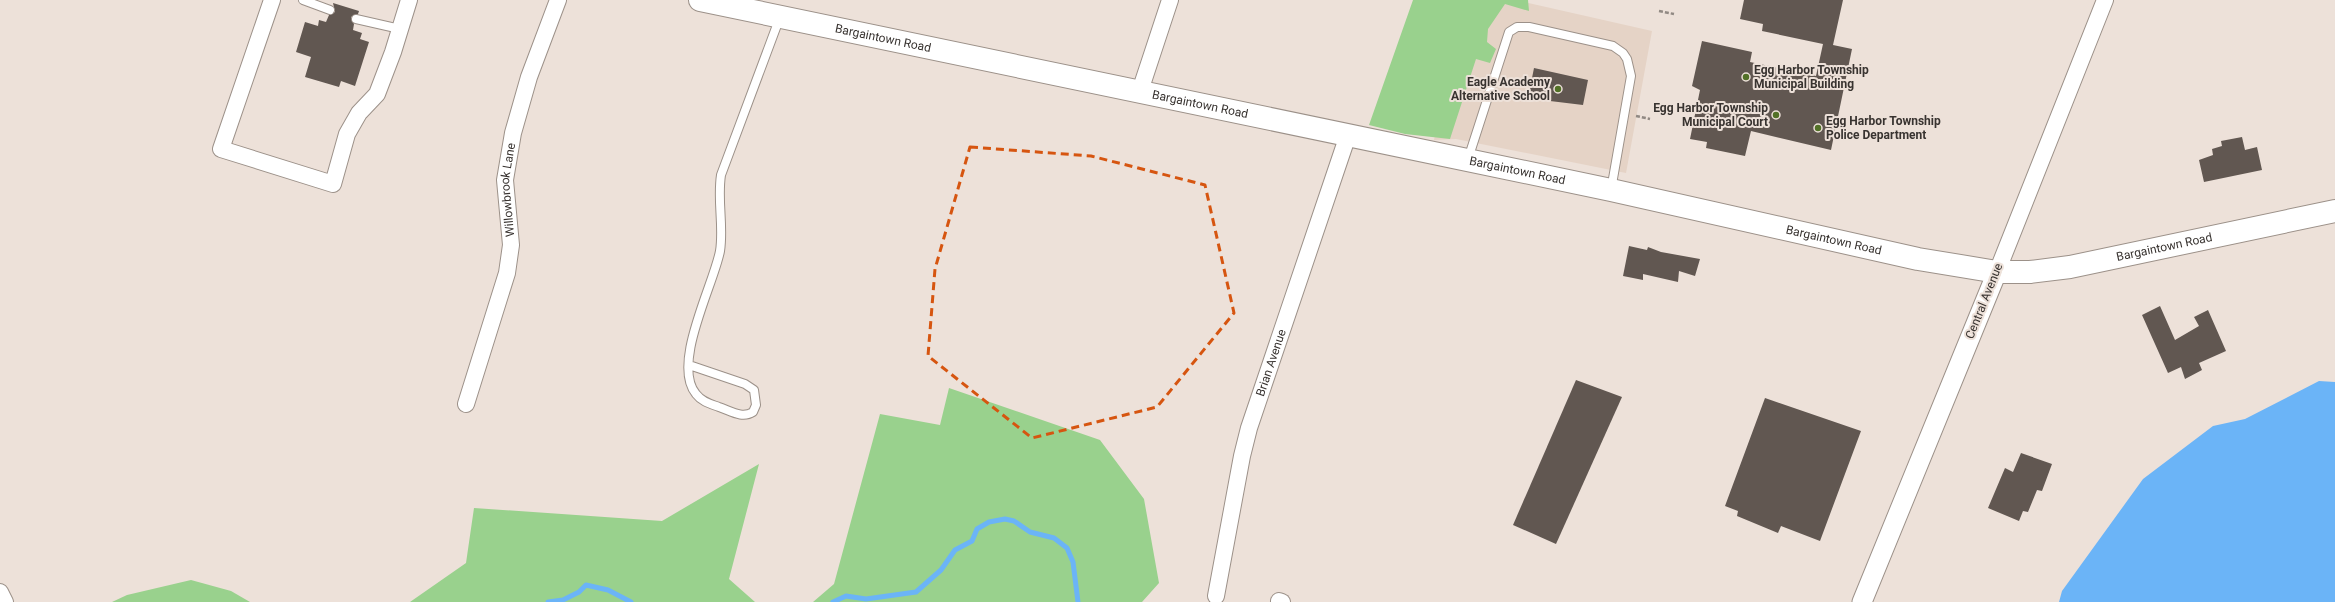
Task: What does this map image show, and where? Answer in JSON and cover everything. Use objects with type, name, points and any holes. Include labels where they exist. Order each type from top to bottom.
[{"type":"main road","name":"Bargaintown Road","points":[[700,0],[1611,190],[1918,259],[1997,272],[2030,272],[2070,267],[2335,211]]},
{"type":"street","points":[[272,0],[221,149],[333,184],[347,134],[359,113],[377,94],[409,0]]},
{"type":"street","name":"Willowbrook Lane","points":[[466,404],[508,266],[511,245],[505,180],[513,134],[529,77],[558,0]]},
{"type":"street","points":[[1140,91],[1170,0]]},
{"type":"street","name":"Central Avenue","points":[[1862,602],[1997,272],[2105,0]]},
{"type":"street","name":"Brian Avenue","points":[[1216,596],[1242,456],[1250,428],[1348,135]]},
{"type":"street","points":[[0,592],[5,602]]},
{"type":"lane","points":[[304,0],[330,10]]},
{"type":"lane","points":[[688,365],[745,384],[754,390],[756,404],[753,412],[742,415],[703,401],[694,393],[688,365],[690,342],[720,252],[721,226],[718,191],[720,175],[781,17]]},
{"type":"lane","points":[[356,19],[400,29]]},
{"type":"lane","points":[[1468,160],[1510,32],[1517,27],[1529,27],[1613,46],[1623,53],[1627,59],[1630,84],[1611,190]]},
{"type":"path","points":[[1659,11],[1674,14]]},
{"type":"path","points":[[1468,82],[1482,88]]},
{"type":"path","points":[[1636,116],[1650,119]]},
{"type":"highlighted area","points":[[970,147],[1091,156],[1205,185],[1234,313],[1157,407],[1032,438],[928,356],[935,269]]},
{"type":"shaded area","points":[[1463,0],[1515,0],[1652,31],[1626,173],[1456,139],[1434,140]]},
{"type":"green space","points":[[1413,0],[1528,0],[1529,11],[1505,4],[1488,29],[1487,42],[1496,49],[1490,63],[1476,59],[1450,139],[1405,134],[1369,125]]},
{"type":"green space","points":[[949,388],[1100,440],[1144,499],[1159,583],[1142,602],[813,602],[834,584],[880,414],[940,425]]},
{"type":"green space","points":[[759,464],[729,579],[755,602],[410,602],[466,563],[474,508],[662,521]]},
{"type":"green space","points":[[191,580],[231,591],[250,602],[112,602],[127,595]]},
{"type":"water","points":[[2319,381],[2335,382],[2335,602],[2059,602],[2062,591],[2143,479],[2213,426],[2245,419]]},
{"type":"building","name":"Egg Harbor Township Municipal Building","points":[[1744,0],[1843,0],[1833,45],[1852,49],[1831,150],[1751,131],[1745,156],[1706,148],[1707,142],[1690,139],[1700,90],[1692,86],[1702,41],[1752,52],[1750,62],[1816,76],[1823,44],[1762,31],[1763,24],[1740,19]]},
{"type":"building","points":[[333,3],[359,11],[358,14],[351,17],[354,24],[353,30],[362,33],[360,39],[369,42],[355,86],[341,81],[339,87],[305,77],[311,57],[296,52],[305,22],[318,26],[319,20],[326,22],[329,15],[335,12]]},
{"type":"building","name":"Eagle Academy Alternative School","points":[[1534,68],[1588,80],[1583,105],[1550,101],[1543,99],[1543,96],[1529,93]]},
{"type":"building","points":[[2242,137],[2245,150],[2257,147],[2262,170],[2204,182],[2199,160],[2213,155],[2212,149],[2222,146],[2221,141]]},
{"type":"building","points":[[1629,246],[1647,250],[1648,247],[1661,252],[1700,259],[1695,276],[1679,271],[1678,282],[1643,274],[1643,280],[1623,276]]},
{"type":"building","points":[[2160,306],[2175,340],[2199,326],[2194,317],[2208,310],[2226,351],[2199,363],[2202,370],[2185,379],[2181,367],[2168,373],[2142,315]]},
{"type":"building","points":[[1576,380],[1622,397],[1556,544],[1513,525]]},
{"type":"building","points":[[1765,398],[1861,431],[1820,541],[1781,526],[1778,533],[1737,516],[1738,511],[1725,506]]},
{"type":"building","points":[[2021,453],[2052,464],[2042,491],[2037,490],[2028,512],[2023,511],[2019,521],[1988,508],[2005,468],[2013,472]]},
{"type":"waterway","points":[[833,602],[846,596],[866,599],[916,592],[941,570],[955,550],[972,541],[977,529],[989,522],[1005,519],[1014,521],[1030,532],[1054,538],[1067,548],[1073,562],[1078,602]]},
{"type":"waterway","points":[[548,602],[563,600],[579,592],[586,585],[608,590],[631,602]]},
{"type":"place","name":"Egg Harbor Township Municipal Building","points":[[1746,77]]},
{"type":"place","name":"Eagle Academy Alternative School","points":[[1558,89]]},
{"type":"place","name":"Egg Harbor Township Municipal Court","points":[[1776,115]]},
{"type":"place","name":"Egg Harbor Township Police Department","points":[[1818,128]]}]
